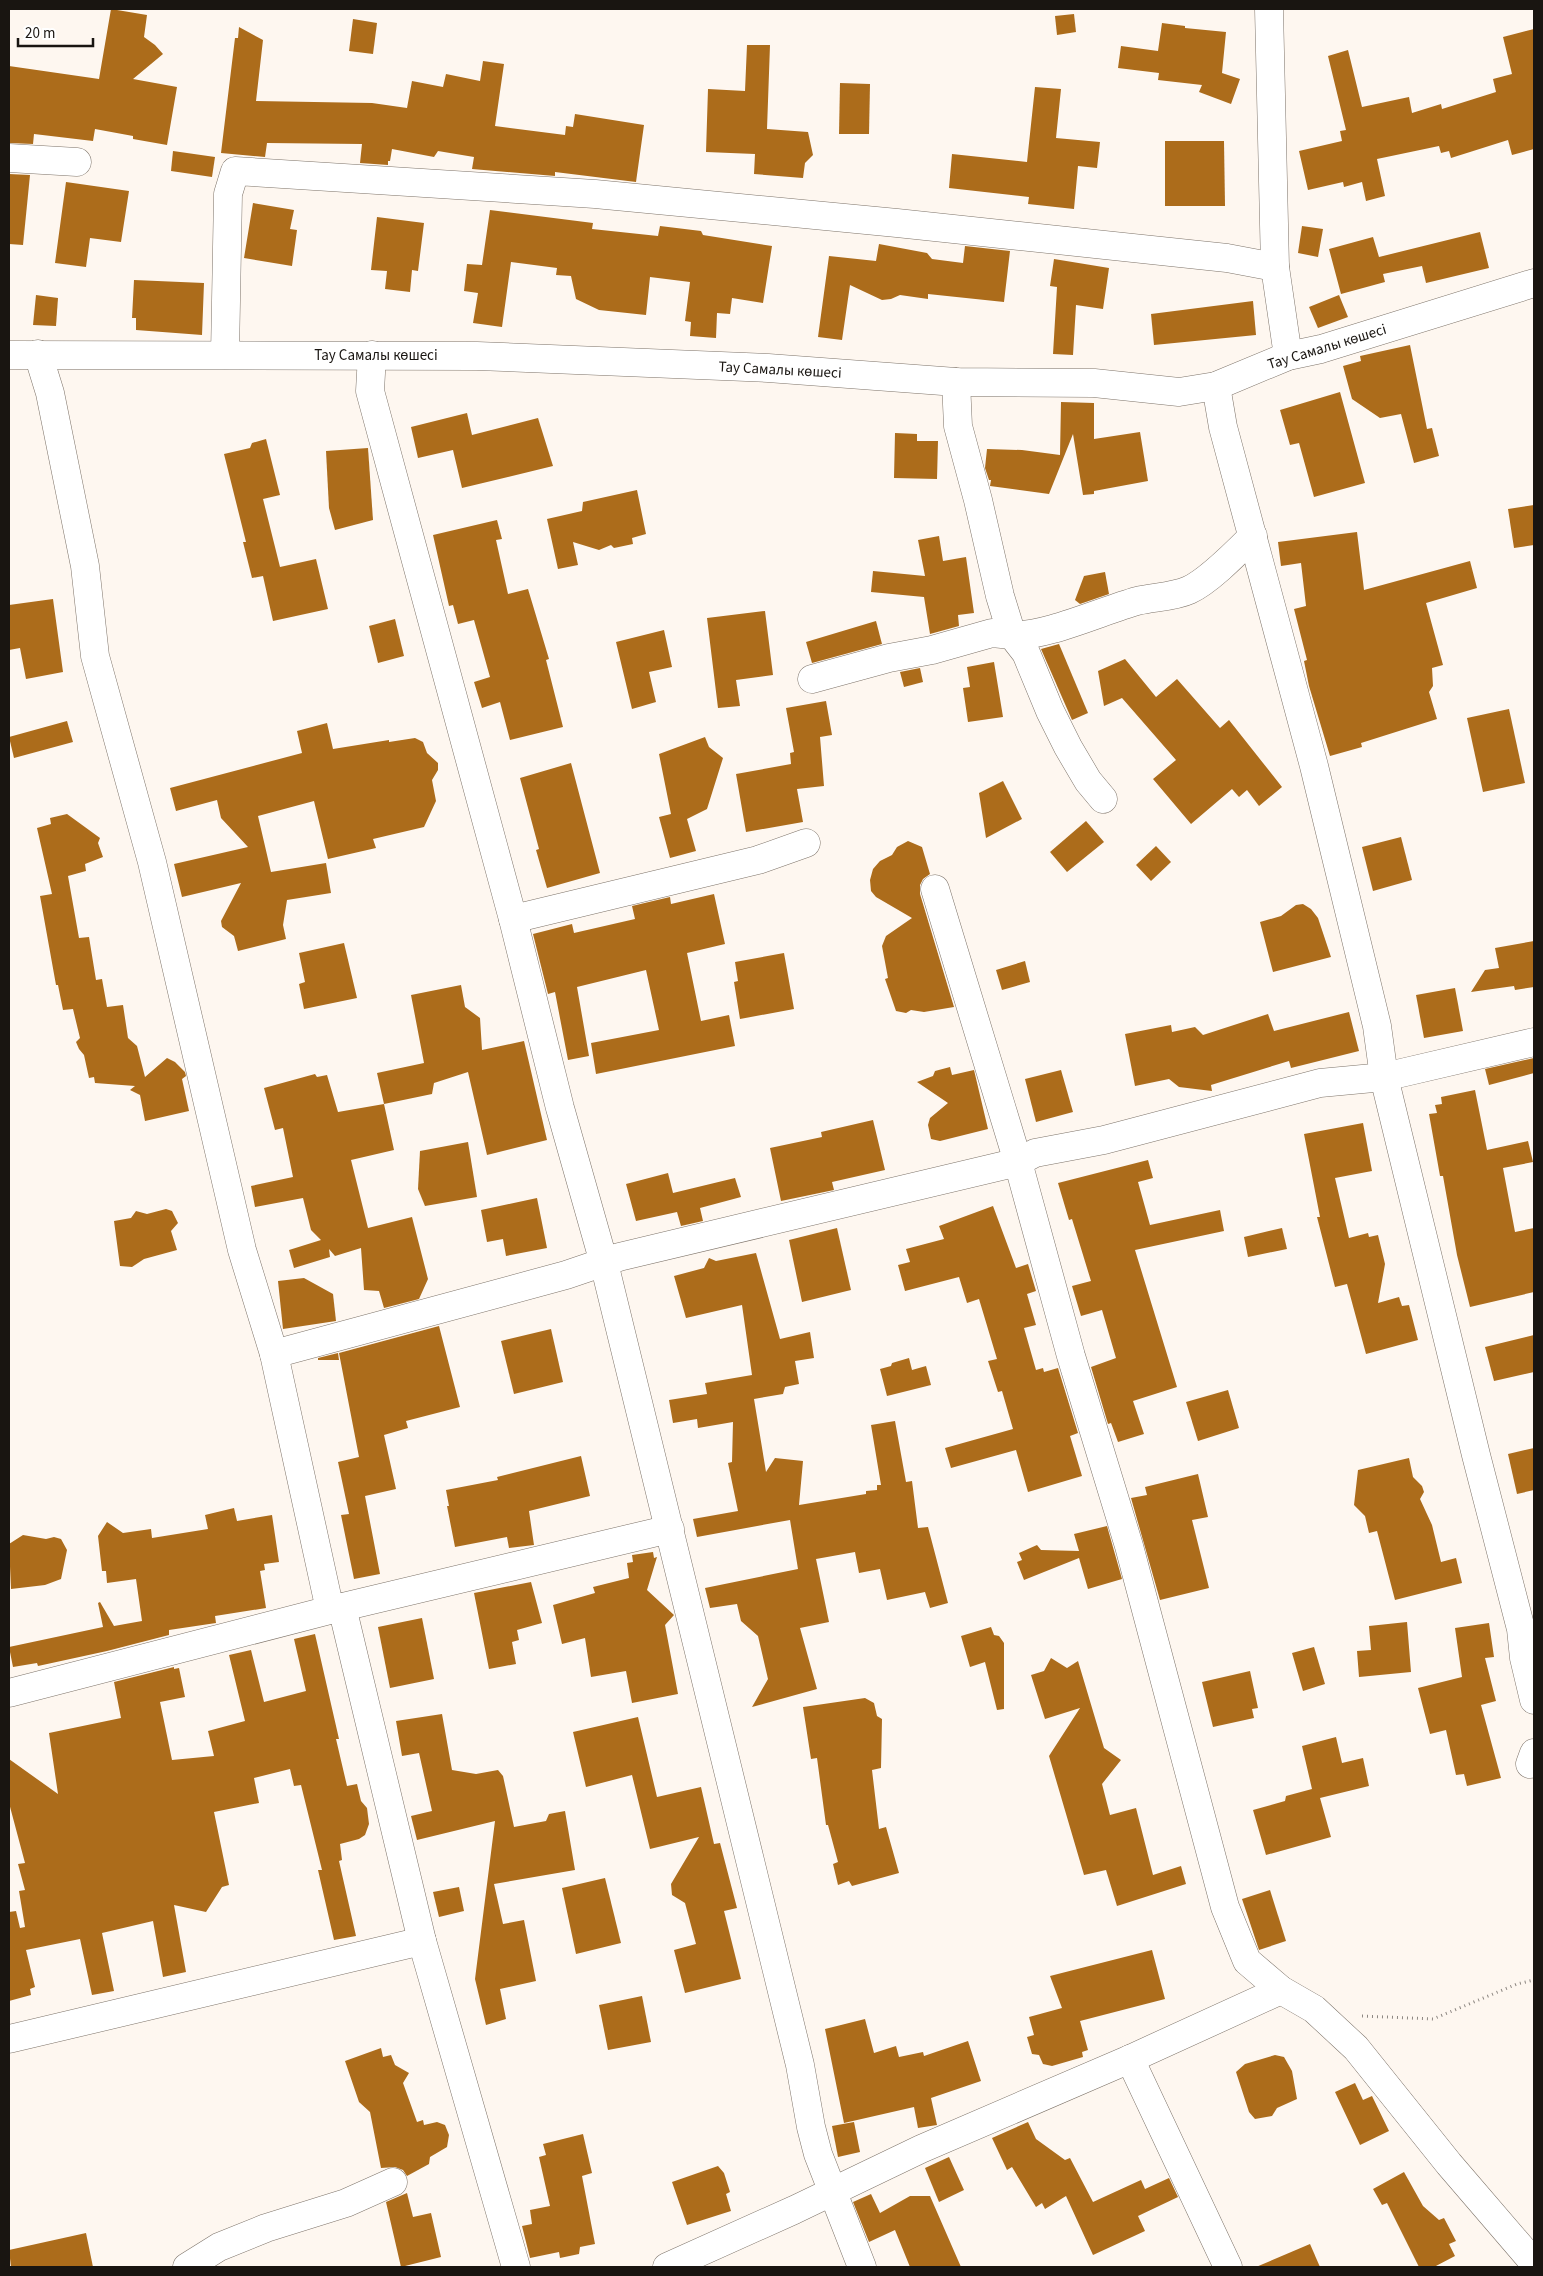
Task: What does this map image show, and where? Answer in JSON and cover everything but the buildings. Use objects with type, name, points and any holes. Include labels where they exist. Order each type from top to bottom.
[{"type":"street","points":[[1269,9],[1275,267],[1288,356]]},
{"type":"street","points":[[9,158],[77,162]]},
{"type":"street","points":[[225,355],[228,194],[235,171],[615,196],[907,224],[1227,258],[1275,267]]},
{"type":"street","name":"Тау Самалы көшесі","points":[[9,355],[477,356],[768,368],[956,382],[1141,386],[1179,392],[1216,386],[1288,356],[1321,349],[1534,282]]},
{"type":"street","points":[[38,354],[50,393],[85,566],[95,656],[152,862],[242,1250],[274,1354],[336,1609],[422,1941],[516,2267]]},
{"type":"street","points":[[372,355],[370,390],[514,919],[560,1108],[604,1263],[800,2064],[811,2127],[818,2154],[862,2267]]},
{"type":"street","points":[[956,382],[958,426],[978,500],[1000,596],[1012,635],[1026,653],[1050,712],[1068,747],[1088,781],[1102,799]]},
{"type":"street","points":[[1216,386],[1223,427],[1314,766],[1377,1026],[1384,1078],[1467,1417],[1528,1632],[1524,1658],[1534,1700]]},
{"type":"street","points":[[812,680],[889,658],[932,650],[992,633],[1021,636],[1043,631],[1137,601],[1189,590],[1224,564],[1253,536]]},
{"type":"street","points":[[514,919],[758,860],[806,843]]},
{"type":"street","points":[[935,890],[1018,1162],[1071,1356],[1129,1546],[1225,1907],[1247,1961],[1281,1990],[1314,2009],[1356,2048],[1450,2164],[1534,2263]]},
{"type":"street","points":[[274,1354],[629,1255],[1018,1162],[1035,1153],[1114,1138],[1320,1083],[1384,1078],[1534,1042]]},
{"type":"street","points":[[9,1693],[336,1609],[670,1529]]},
{"type":"street","points":[[9,2039],[422,1941]]},
{"type":"street","points":[[666,2267],[794,2210],[921,2149],[1130,2059],[1281,1990]]},
{"type":"street","points":[[1130,2059],[1228,2267]]},
{"type":"street","points":[[187,2267],[227,2244],[266,2228],[346,2202],[392,2182]]},
{"type":"path","points":[[1357,2016],[1433,2019],[1517,1984],[1534,1980]]}]
